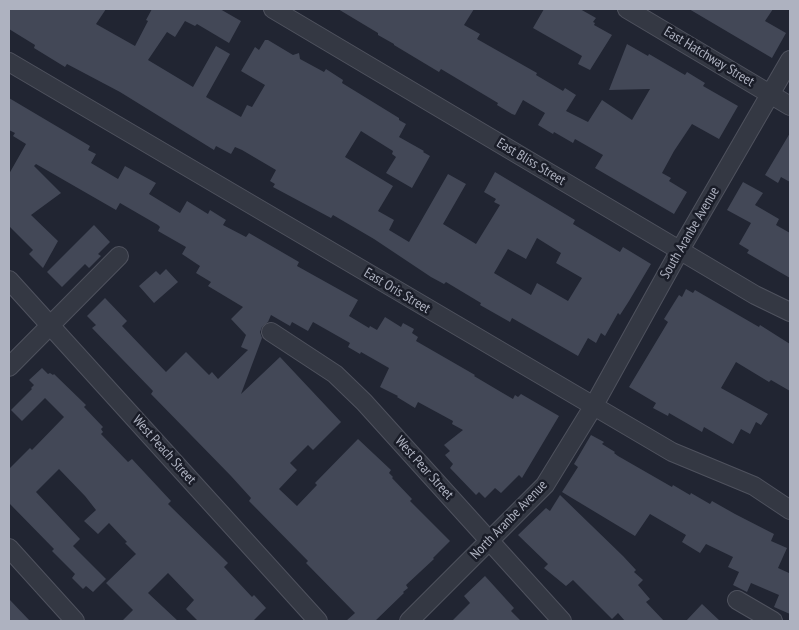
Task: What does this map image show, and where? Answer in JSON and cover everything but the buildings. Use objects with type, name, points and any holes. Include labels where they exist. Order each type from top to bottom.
[{"type":"street","name":"East Bliss Street","points":[[273,9],[755,295],[790,312]]},
{"type":"street","name":"East Hatchway Street","points":[[627,9],[790,106]]},
{"type":"street","name":"South Aranbe Avenue","points":[[593,407],[680,250],[790,60]]},
{"type":"street","name":"East Oris Street","points":[[9,62],[593,407],[672,452],[754,486],[790,510]]},
{"type":"street","points":[[9,368],[119,256]]},
{"type":"street","name":"West Peach Street","points":[[9,280],[318,621]]},
{"type":"street","name":"West Pear Street","points":[[271,332],[335,374],[364,402],[562,621]]},
{"type":"street","name":"North Aranbe Avenue","points":[[409,621],[545,485],[593,407]]},
{"type":"street","points":[[9,548],[75,621]]},
{"type":"street","points":[[737,600],[773,621]]}]
